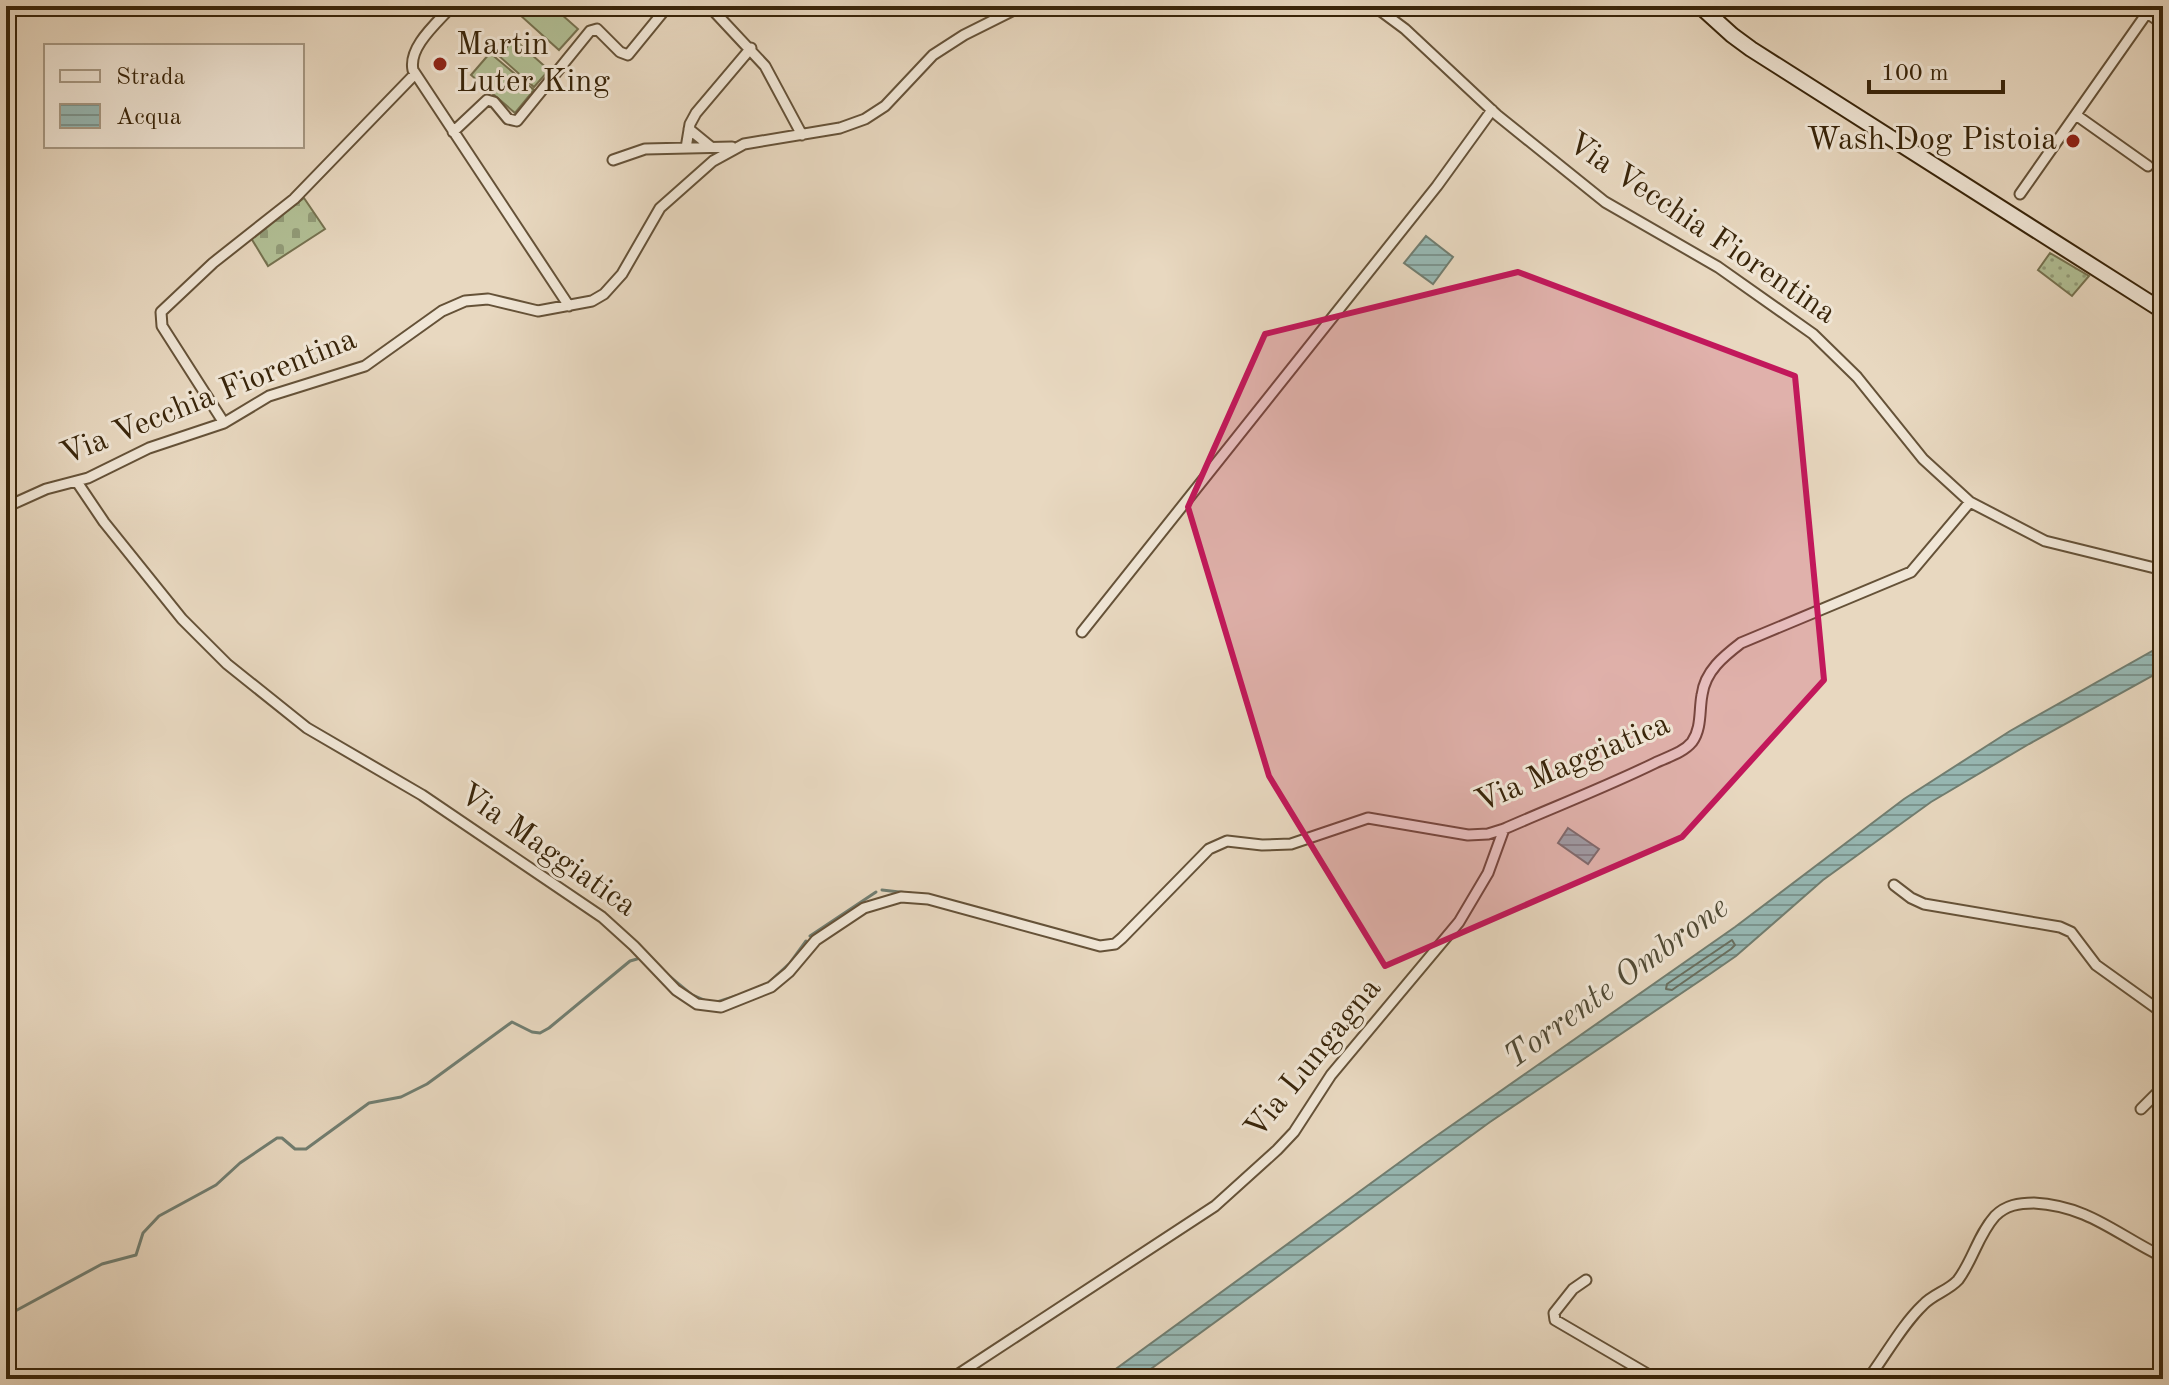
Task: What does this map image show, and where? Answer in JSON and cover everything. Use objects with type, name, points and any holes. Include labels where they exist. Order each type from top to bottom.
[{"type":"main road","points":[[1700,6],[1751,49],[2163,311]]},
{"type":"street","points":[[452,6],[416,50],[412,63],[415,74],[569,306]]},
{"type":"street","points":[[453,132],[487,100],[494,102],[508,119],[517,121],[590,31],[597,29],[620,52],[628,55],[668,6]]},
{"type":"street","points":[[709,6],[765,66],[802,135]]},
{"type":"street","name":"Via Vecchia Fiorentina","points":[[6,507],[46,489],[77,482],[149,448],[224,423],[269,396],[365,366],[442,311],[465,301],[488,299],[533,310],[592,301],[612,287],[622,274],[653,218],[667,200],[713,161],[737,147],[840,128],[877,112],[933,55],[964,35],[1022,6]]},
{"type":"street","name":"Via Vecchia Fiorentina","points":[[1374,6],[1405,29],[1492,110],[1605,202],[1718,267],[1813,334],[1857,377],[1923,459],[1970,502],[2045,541],[2163,570]]},
{"type":"street","points":[[2137,6],[2163,24]]},
{"type":"street","points":[[2020,194],[2147,13]]},
{"type":"street","points":[[686,148],[689,129],[699,109],[751,48]]},
{"type":"street","points":[[224,423],[162,326],[161,312],[213,263],[294,199],[415,74]]},
{"type":"street","points":[[1082,632],[1437,186],[1492,110]]},
{"type":"street","points":[[2076,115],[2148,166]]},
{"type":"street","points":[[689,129],[711,147]]},
{"type":"street","points":[[613,160],[645,149],[737,147]]},
{"type":"street","name":"Via Maggiatica","points":[[77,482],[104,522],[182,619],[238,673],[307,728],[409,787],[569,893],[620,933],[676,990],[697,1004],[721,1007],[771,987],[789,972],[816,940],[848,917],[878,903],[901,897],[928,899],[1100,946],[1110,946],[1122,938],[1209,849],[1222,841],[1291,844],[1368,818],[1468,835],[1504,829],[1685,748],[1698,728],[1702,690],[1711,671],[1725,655],[1741,643],[1911,572],[1970,502]]},
{"type":"street","name":"Via Lungagna","points":[[951,1379],[1215,1206],[1277,1150],[1294,1132],[1331,1075],[1459,922],[1488,873],[1504,829]]},
{"type":"street","points":[[1894,885],[1924,904],[2060,927],[2071,932],[2096,965],[2163,1013]]},
{"type":"street","points":[[2141,1109],[2163,1087]]},
{"type":"street","points":[[1868,1379],[1923,1305],[1960,1277],[1987,1226],[2002,1209],[2011,1205],[2042,1204],[2079,1211],[2163,1257]]},
{"type":"street","points":[[1586,1280],[1561,1302],[1554,1313],[1555,1320],[1656,1379]]},
{"type":"highlighted area","points":[[1518,272],[1795,376],[1824,680],[1682,837],[1385,966],[1269,776],[1188,507],[1265,334]]},
{"type":"green space","points":[[528,6],[552,6],[578,29],[559,50],[520,15]]},
{"type":"green space","points":[[514,39],[549,70],[534,87],[499,56]]},
{"type":"green space","points":[[490,53],[534,90],[515,113],[471,75]]},
{"type":"green space","points":[[304,198],[325,229],[268,266],[251,238]]},
{"type":"green space","points":[[2050,253],[2089,276],[2072,296],[2038,270]]},
{"type":"water","points":[[1426,236],[1453,257],[1433,284],[1404,263]]},
{"type":"water","points":[[2163,645],[2163,670],[1931,802],[1823,880],[1736,956],[1490,1122],[1137,1379],[1102,1379],[1422,1146],[1735,927],[1904,799],[2010,731]]},
{"type":"water","points":[[1568,828],[1599,849],[1588,864],[1558,843]]},
{"type":"waterway","points":[[882,890],[917,894]]},
{"type":"waterway","points":[[810,936],[876,892]]},
{"type":"waterway","points":[[766,985],[790,963],[806,941]]},
{"type":"waterway","points":[[6,1316],[102,1264],[136,1255],[143,1233],[159,1216],[216,1185],[240,1163],[277,1138],[282,1138],[295,1149],[306,1149],[369,1103],[401,1097],[427,1084],[512,1022],[540,1033],[630,961],[637,959]]},
{"type":"waterway","points":[[669,976],[692,995],[706,1001]]},
{"type":"waterway","points":[[717,1002],[736,996]]},
{"type":"place","name":"Martin Luter King","points":[[440,64]]},
{"type":"place","name":"Wash Dog Pistoia","points":[[2073,141]]},
{"type":"water label","name":"Torrente Ombrone","points":[[1617,983]]}]
